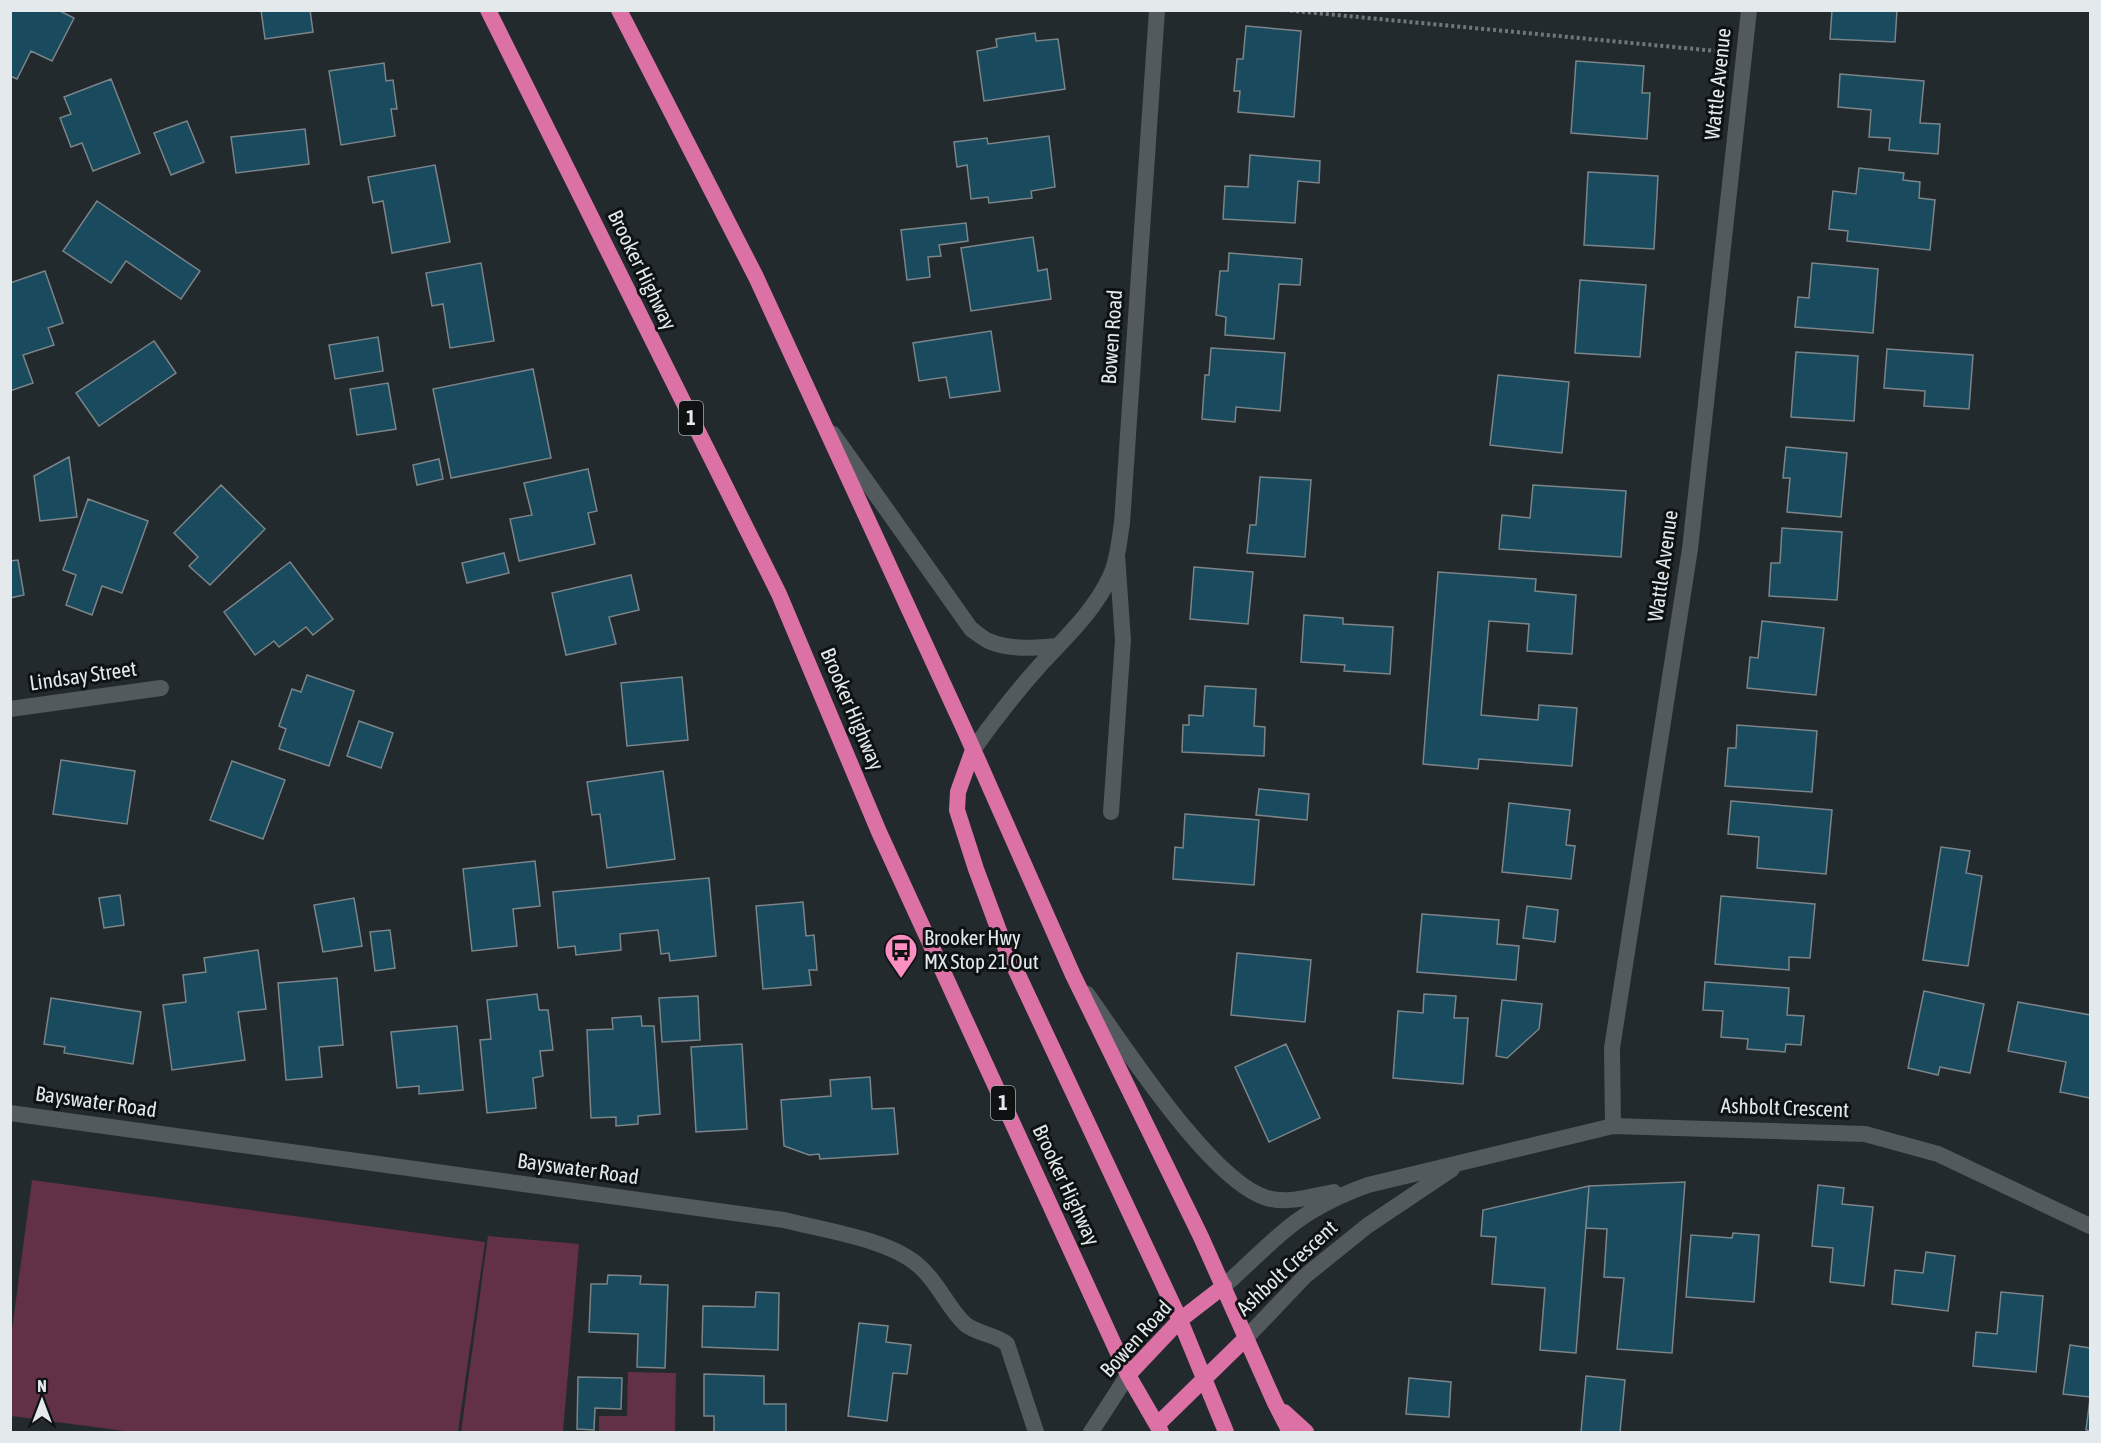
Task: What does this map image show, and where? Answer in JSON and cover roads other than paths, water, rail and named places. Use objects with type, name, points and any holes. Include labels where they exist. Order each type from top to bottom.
[{"type":"highway","name":"Brooker Highway","points":[[488,10],[779,594],[889,853],[1128,1375],[1156,1430]]},
{"type":"highway","points":[[619,10],[756,277],[973,750],[1073,975],[1224,1286],[1290,1432]]},
{"type":"highway","points":[[973,750],[956,801],[976,869],[1005,947],[1180,1320],[1226,1432]]},
{"type":"highway","name":"Bowen Road","points":[[1128,1375],[1180,1320],[1224,1286]]},
{"type":"highway","name":"Ashbolt Crescent","points":[[1156,1430],[1246,1338]]},
{"type":"highway","points":[[1275,1403],[1306,1432]]},
{"type":"street","name":"Bowen Road","points":[[973,750],[1010,700],[1088,614],[1102,593],[1117,554],[1122,523],[1157,10]]},
{"type":"street","name":"Wattle Avenue","points":[[1613,1125],[1612,1048],[1690,549],[1749,10]]},
{"type":"street","points":[[819,414],[971,629],[990,642],[1002,645],[1033,648],[1057,646]]},
{"type":"street","points":[[1112,812],[1123,640],[1117,554]]},
{"type":"street","name":"Lindsay Street","points":[[10,709],[161,688]]},
{"type":"street","points":[[1073,975],[1163,1099],[1217,1164],[1232,1178],[1257,1194],[1278,1200],[1308,1197],[1368,1185]]},
{"type":"street","name":"Bayswater Road","points":[[10,1113],[784,1220],[864,1239],[917,1263],[966,1324],[1006,1344],[1036,1432]]},
{"type":"street","name":"Ashbolt Crescent","points":[[1224,1286],[1297,1221],[1335,1198],[1368,1185],[1613,1125],[1864,1134],[1938,1154],[2091,1226]]},
{"type":"street","name":"Ashbolt Crescent","points":[[1246,1338],[1305,1276],[1358,1233],[1462,1161]]},
{"type":"street","name":"Bowen Road","points":[[1091,1432],[1128,1375]]},
{"type":"place","name":"Brooker Hwy MX Stop 21 Out","points":[[901,979]]}]
